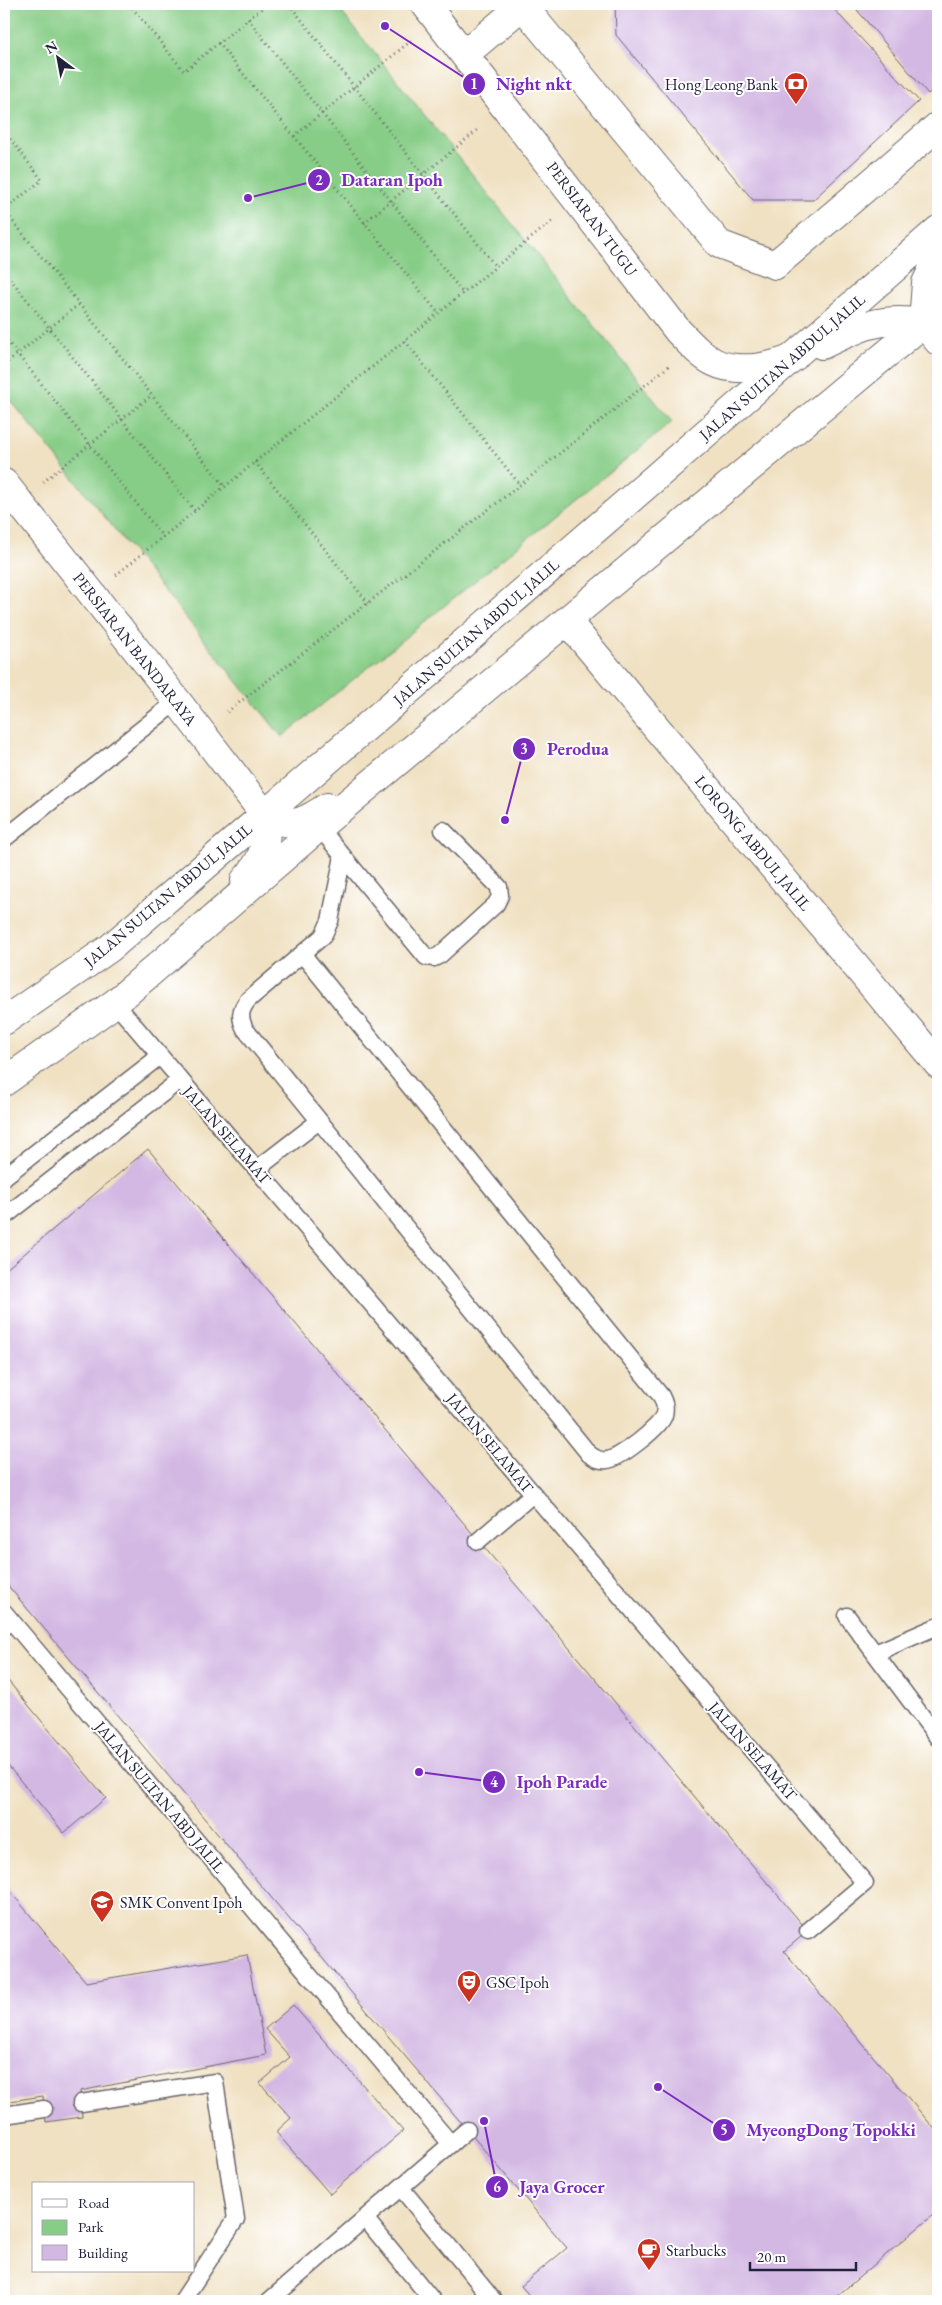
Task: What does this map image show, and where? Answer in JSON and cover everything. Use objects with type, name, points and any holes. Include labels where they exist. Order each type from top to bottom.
[{"type":"street","points":[[465,54],[523,4],[719,244],[775,266],[938,126]]},
{"type":"street","name":"PERSIARAN TUGU","points":[[431,12],[678,331],[693,346],[724,368],[743,370],[788,361],[793,358]]},
{"type":"street","name":"JALAN SULTAN ABDUL JALIL","points":[[4,1021],[110,948],[265,816],[938,230]]},
{"type":"street","points":[[933,325],[926,284],[938,258]]},
{"type":"street","points":[[793,358],[860,326],[900,320],[933,325]]},
{"type":"street","points":[[4,1082],[115,1003],[319,827],[567,621],[933,325]]},
{"type":"street","name":"PERSIARAN BANDARAYA","points":[[11,492],[177,701],[265,816]]},
{"type":"street","name":"LORONG ABDUL JALIL","points":[[567,621],[938,1064]]},
{"type":"street","points":[[265,816],[281,824],[304,822],[327,807],[392,754],[417,746]]},
{"type":"street","points":[[219,913],[224,899],[247,878],[264,854],[267,834],[265,816]]},
{"type":"lane","points":[[4,839],[177,701]]},
{"type":"lane","points":[[319,827],[426,957],[434,958],[440,955],[496,904],[500,896],[499,887],[443,830]]},
{"type":"lane","points":[[303,955],[661,1396],[665,1406],[664,1416],[658,1425],[614,1459],[598,1460],[589,1454],[245,1029],[240,1020],[241,1008],[248,1000],[318,942],[327,929],[344,856]]},
{"type":"lane","name":"JALAN SELAMAT","points":[[115,1003],[865,1883],[808,1931]]},
{"type":"lane","points":[[4,1177],[160,1056]]},
{"type":"lane","points":[[4,1217],[180,1080]]},
{"type":"lane","points":[[257,1169],[319,1121]]},
{"type":"lane","points":[[478,1541],[533,1494]]},
{"type":"lane","name":"JALAN SULTAN ABD JALIL","points":[[4,1612],[451,2144]]},
{"type":"lane","points":[[847,1616],[938,1738]]},
{"type":"lane","points":[[875,1653],[919,1632],[938,1626]]},
{"type":"lane","points":[[81,2103],[215,2082],[236,2219],[182,2301]]},
{"type":"lane","points":[[4,2116],[44,2109]]},
{"type":"lane","points":[[269,2301],[467,2130]]},
{"type":"lane","points":[[401,2188],[494,2301]]},
{"type":"lane","points":[[365,2218],[434,2301]]},
{"type":"path","points":[[129,4],[184,71],[267,4]]},
{"type":"path","points":[[289,4],[496,267]]},
{"type":"path","points":[[294,136],[354,87],[431,12]]},
{"type":"path","points":[[248,19],[463,293]]},
{"type":"path","points":[[218,43],[439,314]]},
{"type":"path","points":[[364,223],[506,107]]},
{"type":"path","points":[[4,132],[42,180],[4,210],[225,487]]},
{"type":"path","points":[[93,595],[578,200]]},
{"type":"path","points":[[4,271],[196,511]]},
{"type":"path","points":[[4,365],[80,304]]},
{"type":"path","points":[[4,338],[163,537]]},
{"type":"path","points":[[405,341],[520,485]]},
{"type":"path","points":[[201,732],[520,485],[693,346]]},
{"type":"path","points":[[11,492],[90,445],[152,396]]},
{"type":"path","points":[[255,462],[368,602]]},
{"type":"green space","points":[[4,4],[335,4],[672,422],[282,737],[4,392]]},
{"type":"building","points":[[615,4],[829,4],[919,101],[813,200],[753,200],[616,35]]},
{"type":"building","points":[[852,4],[938,4],[938,85],[928,94]]},
{"type":"building","points":[[148,1149],[808,1931],[784,1951],[938,2133],[938,2211],[831,2301],[534,2301],[521,2286],[567,2248],[4,1581],[4,1271]]},
{"type":"building","points":[[4,1676],[106,1798],[64,1833],[4,1761]]},
{"type":"building","points":[[4,1884],[86,1982],[247,1955],[266,2055],[80,2091],[82,2117],[46,2122],[43,2096],[4,2102]]},
{"type":"building","points":[[293,2005],[403,2131],[330,2194],[276,2132],[291,2118],[260,2083],[290,2057],[265,2029]]},
{"type":"place","name":"Night nkt","points":[[385,26]]},
{"type":"place","name":"Hong Leong Bank","points":[[796,105]]},
{"type":"place","name":"Dataran Ipoh","points":[[248,198]]},
{"type":"place","name":"Perodua","points":[[505,820]]},
{"type":"place","name":"Ipoh Parade","points":[[419,1772]]},
{"type":"place","name":"SMK Convent Ipoh","points":[[102,1923]]},
{"type":"place","name":"GSC Ipoh","points":[[469,2003]]},
{"type":"place","name":"MyeongDong Topokki","points":[[658,2087]]},
{"type":"place","name":"Jaya Grocer","points":[[484,2121]]},
{"type":"place","name":"Starbucks","points":[[649,2271]]}]
